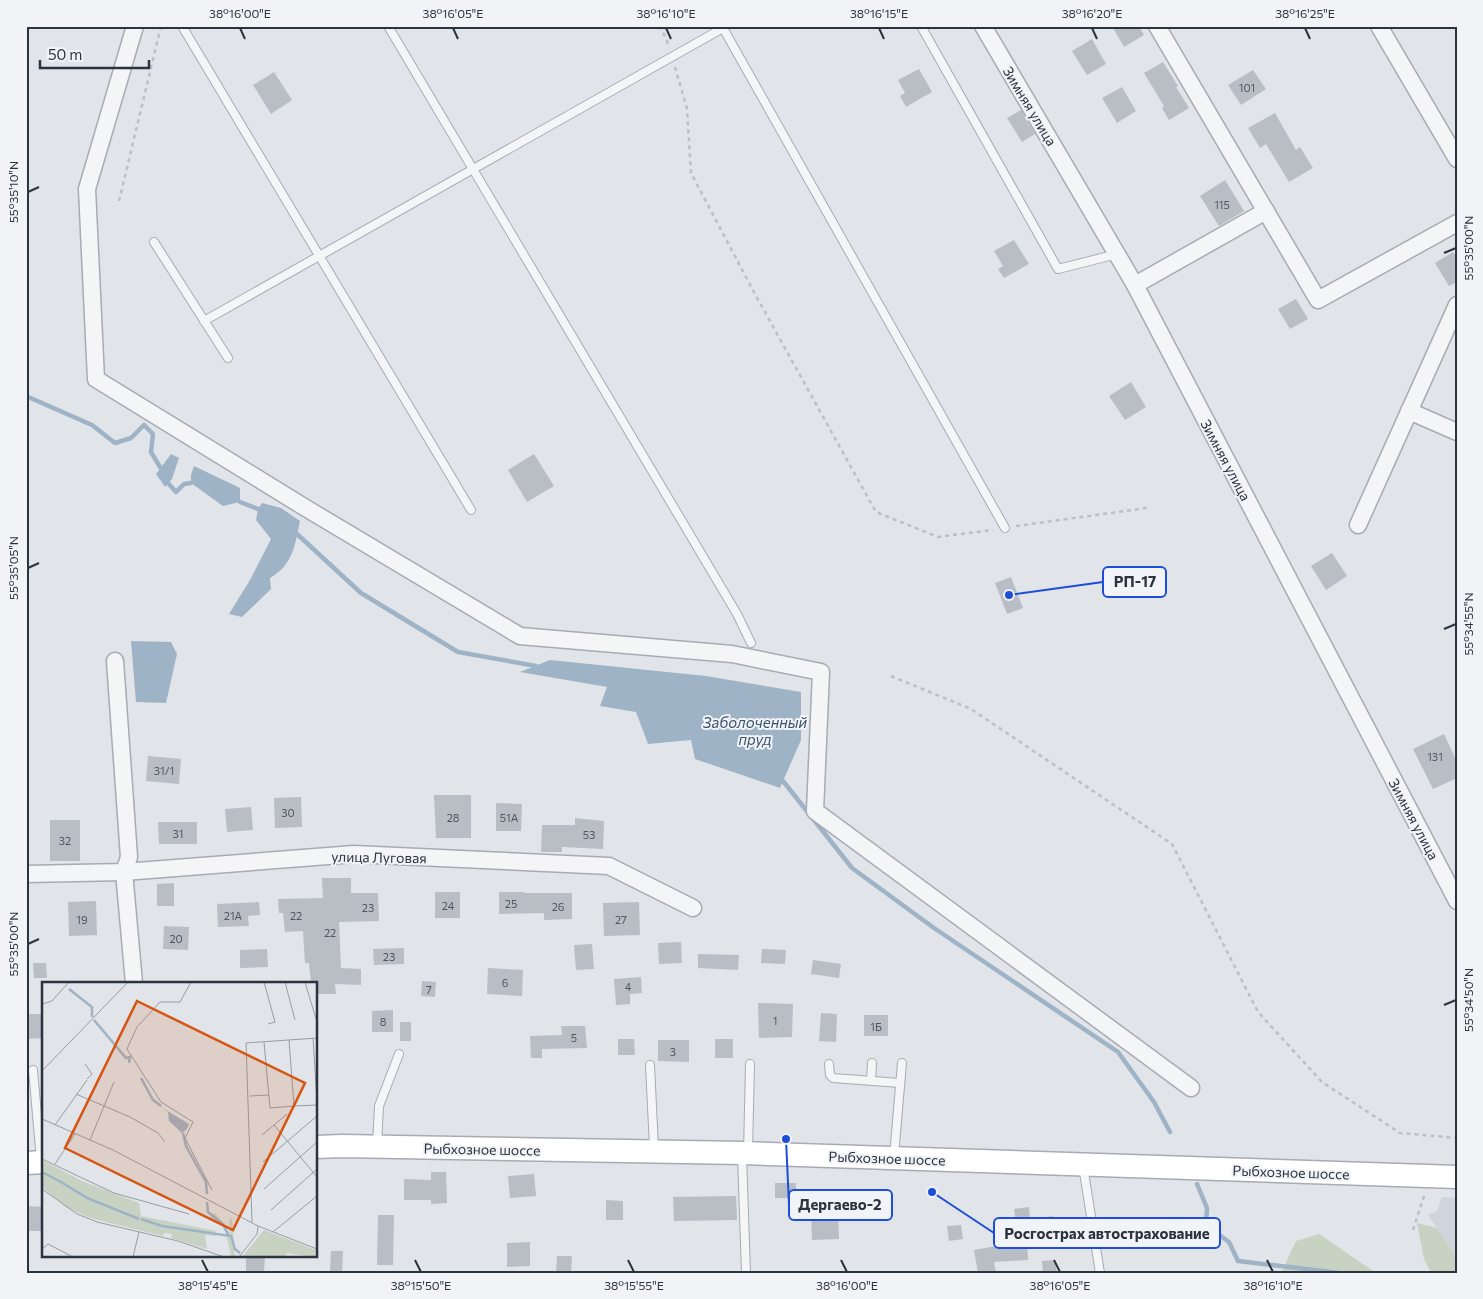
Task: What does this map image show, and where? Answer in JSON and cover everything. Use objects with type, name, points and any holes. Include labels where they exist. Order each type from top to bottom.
[{"type":"main road","name":"Рыбхозное шоссе","points":[[318,1147],[745,1154],[1457,1177]]},
{"type":"street","points":[[136,26],[87,188],[96,379],[309,510],[520,636],[732,654],[821,672],[815,811],[1191,1088]]},
{"type":"street","name":"Зимняя улица","points":[[982,26],[1135,285],[1457,901]]},
{"type":"street","points":[[1157,26],[1318,300],[1457,223]]},
{"type":"street","points":[[1379,26],[1457,159]]},
{"type":"street","points":[[1135,285],[1266,211]]},
{"type":"street","points":[[1358,525],[1457,305]]},
{"type":"street","points":[[1409,411],[1457,432]]},
{"type":"street","points":[[115,661],[129,857],[124,872],[134,982]]},
{"type":"street","name":"улица Луговая","points":[[26,874],[124,872],[354,854],[610,866],[693,908]]},
{"type":"lane","points":[[182,26],[471,510]]},
{"type":"lane","points":[[388,26],[732,605],[751,643]]},
{"type":"lane","points":[[921,26],[1058,269],[1117,254]]},
{"type":"lane","points":[[204,321],[722,28],[1005,528]]},
{"type":"lane","points":[[154,242],[228,358]]},
{"type":"lane","points":[[376,1147],[379,1106],[399,1054]]},
{"type":"lane","points":[[871,1081],[872,1063]]},
{"type":"lane","points":[[894,1159],[902,1063]]},
{"type":"lane","points":[[746,1273],[745,1154],[750,1064]]},
{"type":"lane","points":[[829,1064],[830,1075],[833,1078],[900,1084]]},
{"type":"lane","points":[[650,1065],[654,1148]]},
{"type":"lane","points":[[32,1070],[30,1080],[37,1163]]},
{"type":"lane","points":[[1083,1165],[1100,1273]]},
{"type":"path","points":[[118,201],[161,26]]},
{"type":"path","points":[[659,26],[666,38],[687,109],[691,173],[756,296],[876,512],[938,537],[1148,508]]},
{"type":"path","points":[[891,676],[971,709],[1172,844],[1258,1012],[1322,1082],[1400,1133],[1457,1138]]},
{"type":"path","points":[[1413,1230],[1430,1176]]},
{"type":"shaded area","points":[[1442,1197],[1457,1198],[1457,1258],[1428,1215],[1437,1211]]},
{"type":"green space","points":[[1417,1223],[1437,1228],[1457,1258],[1457,1273],[1431,1273],[1424,1259]]},
{"type":"green space","points":[[1319,1234],[1376,1273],[1281,1273],[1296,1241]]},
{"type":"water","points":[[171,454],[179,458],[172,479],[165,487],[156,474]]},
{"type":"water","points":[[194,466],[240,488],[240,502],[223,506],[191,483]]},
{"type":"water","points":[[262,503],[281,508],[300,521],[292,554],[284,567],[270,578],[271,589],[242,617],[229,614],[250,580],[271,539],[256,520],[258,509]]},
{"type":"water","points":[[131,641],[171,642],[177,654],[166,703],[136,702]]},
{"type":"water","name":"Заболоченный пруд","points":[[550,660],[706,676],[801,692],[801,740],[780,788],[695,759],[691,740],[648,744],[636,712],[600,706],[607,687],[520,672]]},
{"type":"building","points":[[1112,26],[1139,26],[1144,35],[1124,47]]},
{"type":"building","points":[[1092,39],[1106,64],[1087,75],[1072,51]]},
{"type":"building","points":[[1163,62],[1189,108],[1169,120],[1162,108],[1164,106],[1144,73]]},
{"type":"building","points":[[919,69],[932,92],[906,107],[900,96],[905,93],[898,80]]},
{"type":"building","points":[[1253,70],[1266,89],[1241,105],[1228,85]]},
{"type":"building","points":[[274,72],[292,100],[271,114],[253,85]]},
{"type":"building","points":[[1122,87],[1136,111],[1117,123],[1102,98]]},
{"type":"building","points":[[1021,110],[1035,134],[1022,142],[1007,118]]},
{"type":"building","points":[[1275,113],[1296,150],[1300,147],[1313,168],[1289,182],[1266,144],[1260,148],[1248,128]]},
{"type":"building","points":[[1225,180],[1244,211],[1219,226],[1200,196]]},
{"type":"building","points":[[1014,240],[1029,264],[1004,278],[998,269],[1003,266],[994,251]]},
{"type":"building","points":[[1453,252],[1457,258],[1457,282],[1449,286],[1435,263]]},
{"type":"building","points":[[1296,299],[1308,319],[1290,329],[1278,309]]},
{"type":"building","points":[[1131,382],[1146,407],[1125,420],[1109,396]]},
{"type":"building","points":[[534,454],[554,486],[527,502],[508,470]]},
{"type":"building","points":[[1332,553],[1347,576],[1326,590],[1311,566]]},
{"type":"building","points":[[1011,577],[1023,608],[1007,614],[995,583]]},
{"type":"building","points":[[1444,734],[1457,762],[1457,778],[1433,789],[1413,749]]},
{"type":"building","points":[[148,756],[181,759],[179,784],[146,781]]},
{"type":"building","points":[[434,795],[471,795],[471,838],[436,838]]},
{"type":"building","points":[[301,797],[302,827],[275,828],[274,798]]},
{"type":"building","points":[[496,803],[522,804],[521,831],[496,831]]},
{"type":"building","points":[[251,807],[253,830],[227,832],[225,809]]},
{"type":"building","points":[[575,818],[604,821],[603,849],[562,847],[562,852],[541,852],[542,825],[575,825]]},
{"type":"building","points":[[50,820],[80,820],[80,861],[50,861]]},
{"type":"building","points":[[158,822],[197,822],[197,844],[159,844]]},
{"type":"building","points":[[322,878],[351,878],[351,893],[378,893],[379,921],[339,922],[341,968],[361,969],[361,985],[335,984],[336,994],[318,994],[318,982],[311,982],[309,963],[305,963],[303,931],[285,932],[283,913],[279,913],[278,899],[323,898]]},
{"type":"building","points":[[174,883],[174,906],[157,906],[157,884]]},
{"type":"building","points":[[435,892],[460,892],[460,918],[435,918]]},
{"type":"building","points":[[499,892],[572,893],[572,919],[544,920],[544,913],[499,914]]},
{"type":"building","points":[[96,901],[97,935],[69,936],[68,902]]},
{"type":"building","points":[[259,902],[260,915],[248,916],[249,926],[218,927],[217,904]]},
{"type":"building","points":[[639,902],[640,935],[604,936],[603,903]]},
{"type":"building","points":[[164,926],[189,927],[188,950],[163,949]]},
{"type":"building","points":[[681,942],[682,963],[659,964],[658,943]]},
{"type":"building","points":[[592,944],[594,969],[576,970],[574,945]]},
{"type":"building","points":[[404,948],[404,964],[374,965],[373,949]]},
{"type":"building","points":[[267,949],[268,967],[240,968],[240,950]]},
{"type":"building","points":[[762,949],[786,950],[785,964],[761,963]]},
{"type":"building","points":[[698,954],[739,955],[738,970],[698,968]]},
{"type":"building","points":[[813,960],[841,964],[839,978],[811,974]]},
{"type":"building","points":[[33,963],[46,963],[47,978],[34,978]]},
{"type":"building","points":[[488,968],[523,970],[522,996],[487,994]]},
{"type":"building","points":[[641,977],[642,993],[630,994],[630,1004],[616,1005],[614,979]]},
{"type":"building","points":[[422,981],[436,982],[435,997],[421,996]]},
{"type":"building","points":[[758,1003],[793,1004],[792,1037],[759,1038]]},
{"type":"building","points":[[393,1010],[393,1032],[372,1032],[372,1011]]},
{"type":"building","points":[[821,1013],[837,1014],[836,1042],[819,1041]]},
{"type":"building","points":[[26,1014],[42,1014],[42,1038],[26,1039]]},
{"type":"building","points":[[864,1015],[888,1015],[888,1036],[864,1036]]},
{"type":"building","points":[[400,1022],[411,1022],[411,1041],[400,1041]]},
{"type":"building","points":[[561,1026],[585,1026],[587,1048],[542,1049],[542,1058],[531,1058],[530,1036],[562,1035]]},
{"type":"building","points":[[618,1039],[634,1039],[635,1055],[618,1055]]},
{"type":"building","points":[[715,1039],[733,1039],[733,1058],[715,1058]]},
{"type":"building","points":[[658,1040],[689,1040],[689,1062],[658,1061]]},
{"type":"building","points":[[431,1172],[446,1172],[447,1203],[431,1204],[431,1200],[404,1200],[404,1179],[431,1180]]},
{"type":"building","points":[[534,1174],[536,1196],[510,1198],[508,1176]]},
{"type":"building","points":[[775,1183],[796,1183],[796,1198],[775,1198]]},
{"type":"building","points":[[736,1196],[737,1220],[674,1221],[673,1197]]},
{"type":"building","points":[[606,1200],[623,1201],[623,1220],[606,1220]]},
{"type":"building","points":[[26,1206],[42,1207],[42,1231],[26,1231]]},
{"type":"building","points":[[1029,1207],[1030,1219],[1053,1216],[1055,1231],[1018,1236],[1014,1209]]},
{"type":"building","points":[[838,1209],[839,1239],[812,1240],[811,1210]]},
{"type":"building","points":[[378,1215],[394,1215],[393,1265],[377,1265]]},
{"type":"building","points":[[961,1225],[963,1239],[949,1241],[947,1226]]},
{"type":"building","points":[[1027,1240],[1028,1260],[994,1262],[996,1273],[978,1273],[974,1250],[1001,1245],[1001,1241]]},
{"type":"building","points":[[530,1242],[530,1266],[507,1267],[507,1243]]},
{"type":"building","points":[[331,1251],[343,1251],[342,1272],[330,1271]]},
{"type":"building","points":[[246,1256],[265,1256],[264,1272],[246,1271]]},
{"type":"building","points":[[557,1256],[572,1256],[571,1273],[556,1273]]},
{"type":"building","points":[[1055,1260],[1057,1273],[1043,1273],[1042,1261]]},
{"type":"waterway","points":[[26,396],[92,425],[115,443],[131,438],[144,425],[153,434],[151,452],[160,467]]},
{"type":"waterway","points":[[168,483],[176,492],[184,484],[191,483]]},
{"type":"waterway","points":[[240,502],[258,509]]},
{"type":"waterway","points":[[297,534],[361,593],[458,652],[536,666]]},
{"type":"waterway","points":[[783,781],[852,868],[934,928],[1118,1052],[1154,1102],[1170,1132]]},
{"type":"waterway","points":[[1197,1184],[1207,1208],[1206,1225],[1229,1242],[1238,1261],[1340,1273]]},
{"type":"place","name":"РП-17","points":[[1009,595]]},
{"type":"place","name":"Дергаево-2","points":[[786,1139]]},
{"type":"place","name":"Росгострах автострахование","points":[[932,1192]]}]
